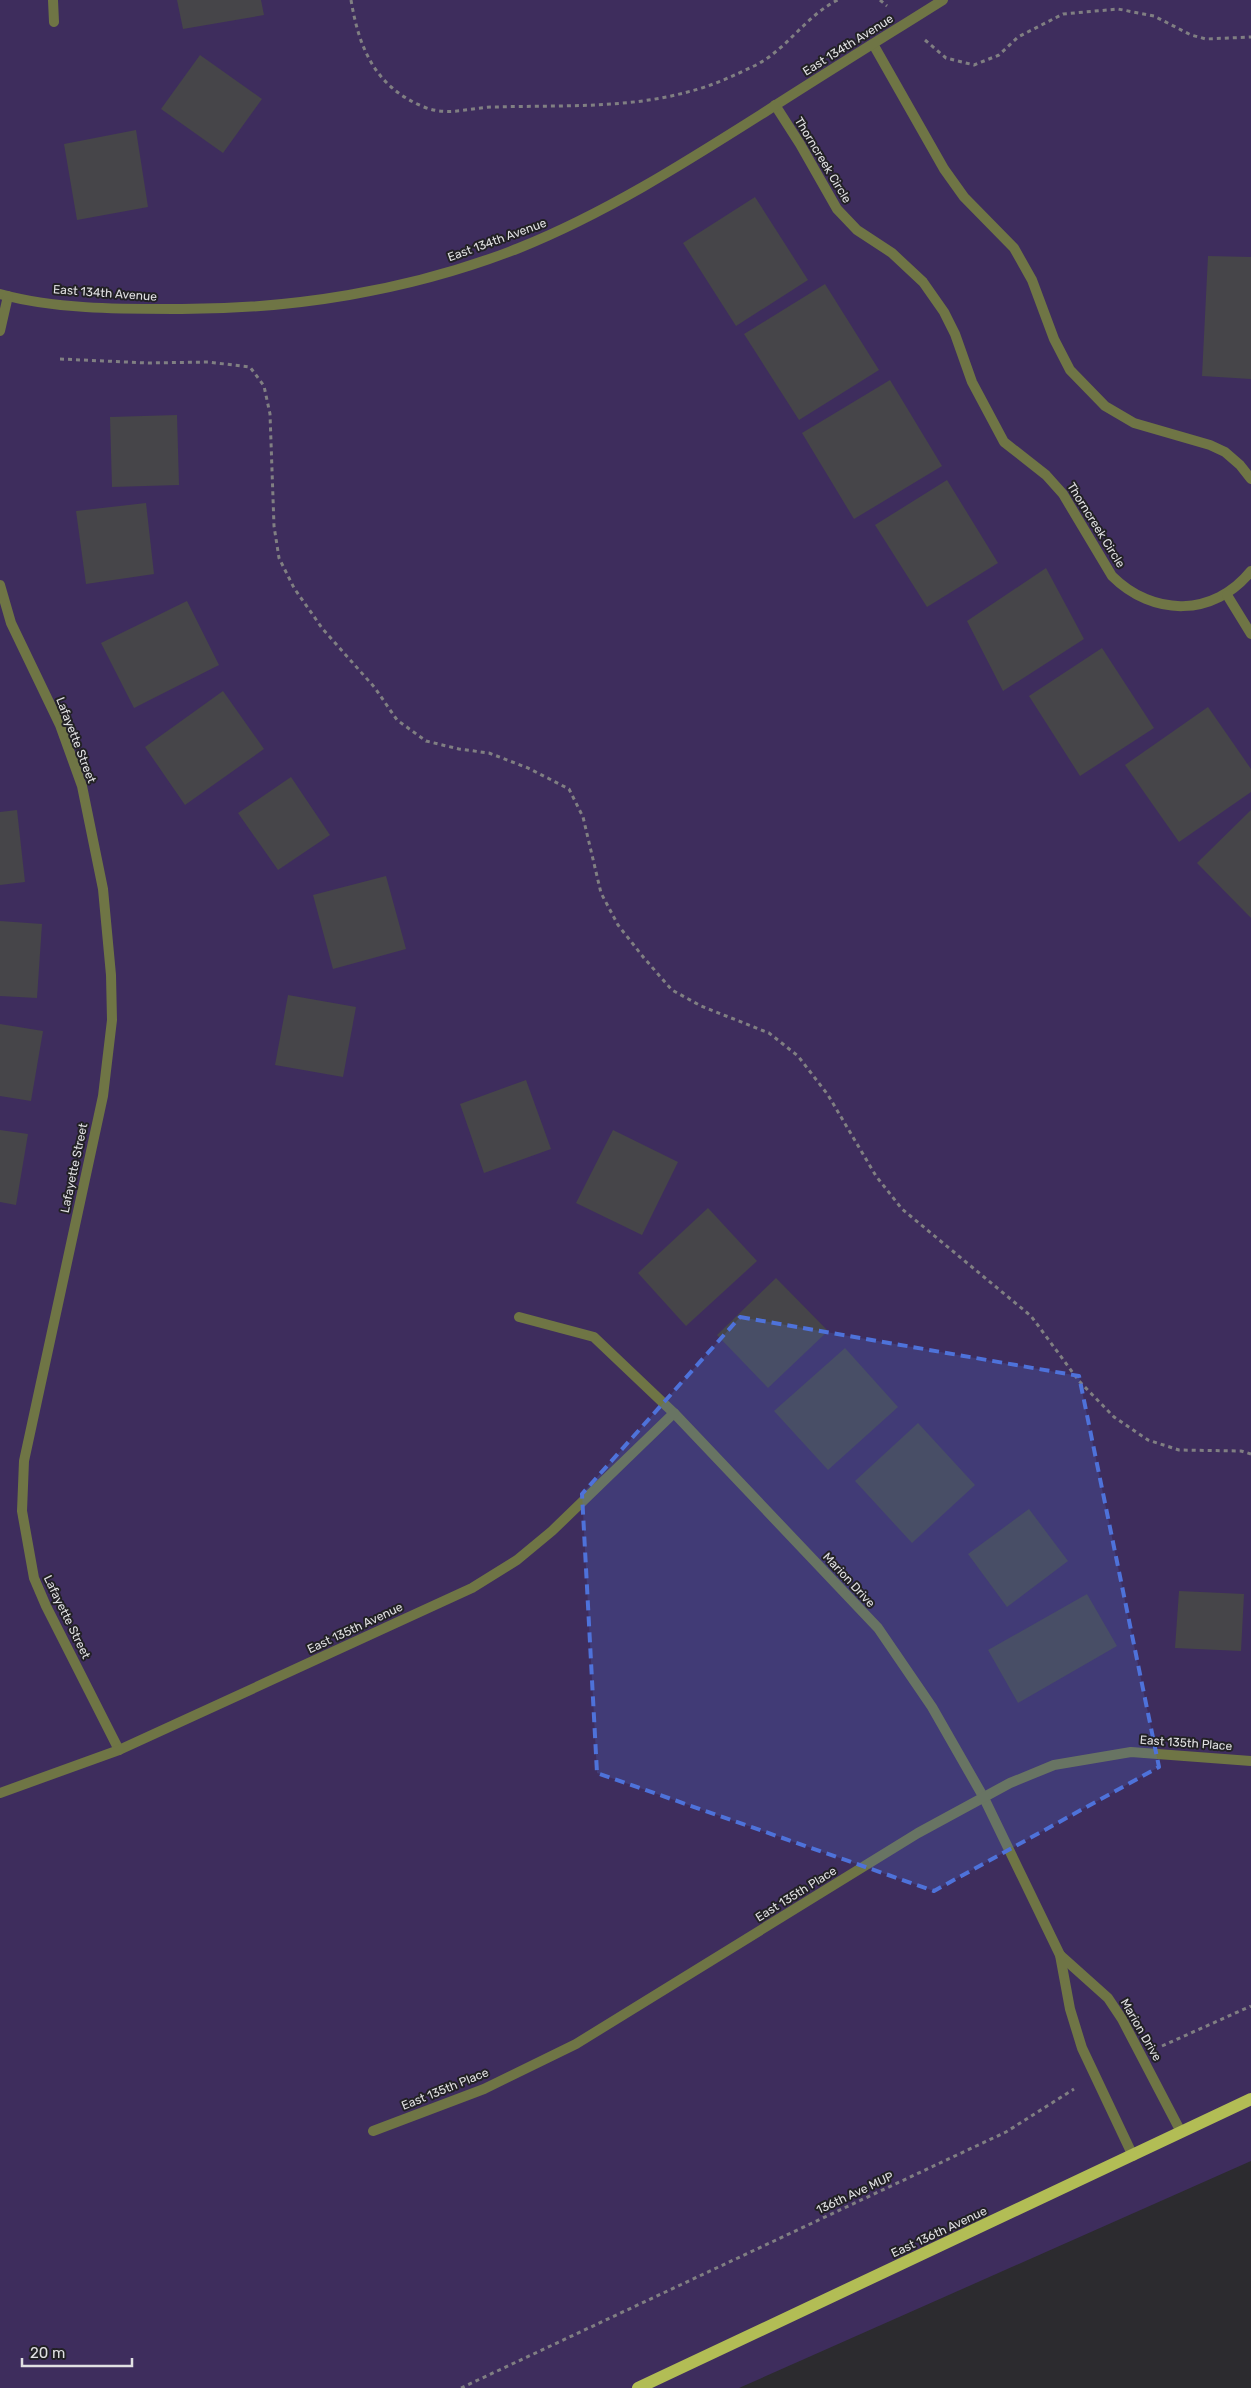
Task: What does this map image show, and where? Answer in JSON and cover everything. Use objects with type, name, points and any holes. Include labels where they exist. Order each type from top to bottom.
[{"type":"main road","name":"East 136th Avenue","points":[[638,2388],[1251,2099]]},
{"type":"street","points":[[52,0],[54,22]]},
{"type":"street","name":"East 134th Avenue","points":[[4,295],[67,305],[127,309],[230,309],[293,304],[413,282],[519,248],[576,223],[670,172],[943,0]]},
{"type":"street","points":[[873,44],[944,169],[964,197],[1014,248],[1032,280],[1054,339],[1070,370],[1105,406],[1134,424],[1225,452],[1240,464],[1251,479]]},
{"type":"street","name":"Thorncreek Circle","points":[[775,105],[800,144],[837,209],[857,230],[892,253],[928,290],[944,312],[955,334],[972,382],[1004,442],[1046,475],[1064,494],[1112,576],[1137,596],[1156,603],[1192,606],[1208,603],[1227,595],[1241,584],[1251,571]]},
{"type":"street","points":[[0,332],[4,295]]},
{"type":"street","name":"Lafayette Street","points":[[0,585],[11,622],[60,725],[82,786],[104,889],[111,976],[112,1020],[103,1096],[24,1461],[22,1511],[37,1585],[120,1750]]},
{"type":"street","points":[[1227,595],[1251,634]]},
{"type":"street","name":"Marion Drive","points":[[519,1317],[594,1337],[674,1413],[878,1628],[932,1707],[984,1798],[1060,1955],[1070,2009],[1094,2077],[1133,2156]]},
{"type":"street","name":"East 135th Avenue","points":[[0,1793],[120,1750],[472,1588],[518,1560],[552,1531],[674,1413]]},
{"type":"street","name":"East 135th Place","points":[[373,2131],[484,2089],[576,2044],[918,1833],[984,1798],[1054,1765],[1123,1753],[1251,1761]]},
{"type":"street","name":"Marion Drive","points":[[1060,1955],[1108,1998],[1142,2055],[1181,2132]]},
{"type":"path","points":[[351,0],[358,36],[370,60],[392,88],[425,108],[455,112],[492,107],[649,100],[692,91],[756,65],[784,47],[810,21],[838,0]]},
{"type":"path","points":[[880,0],[946,58],[974,65],[999,55],[1018,37],[1039,26],[1063,14],[1081,11],[1118,9],[1140,12],[1154,16],[1191,35],[1206,39],[1251,37]]},
{"type":"path","points":[[60,359],[148,364],[208,362],[250,367],[264,386],[270,414],[274,461],[274,526],[279,558],[294,588],[322,628],[375,688],[397,720],[426,741],[458,749],[489,753],[528,768],[569,789],[583,817],[601,893],[618,925],[644,958],[672,990],[701,1006],[769,1033],[798,1056],[828,1095],[876,1176],[902,1210],[1031,1316],[1079,1381],[1114,1417],[1148,1440],[1179,1450],[1241,1451],[1251,1454]]},
{"type":"path","points":[[1142,2055],[1251,2006]]},
{"type":"path","name":"136th Ave MUP","points":[[461,2388],[1006,2132],[1094,2077]]},
{"type":"highlighted area","points":[[740,1317],[1079,1376],[1159,1767],[934,1891],[597,1773],[582,1494]]},
{"type":"shaded area","points":[[0,0],[1251,0],[1251,2161],[739,2388],[0,2388]]},
{"type":"building","points":[[177,0],[261,0],[264,15],[183,29]]},
{"type":"building","points":[[200,55],[262,99],[223,153],[161,109]]},
{"type":"building","points":[[136,130],[148,207],[77,220],[64,144]]},
{"type":"building","points":[[755,197],[808,280],[736,326],[683,243]]},
{"type":"building","points":[[1208,256],[1251,257],[1251,379],[1202,376]]},
{"type":"building","points":[[825,284],[879,370],[799,420],[744,334]]},
{"type":"building","points":[[890,380],[942,466],[854,519],[802,433]]},
{"type":"building","points":[[177,415],[179,485],[112,487],[110,417]]},
{"type":"building","points":[[947,480],[998,563],[927,607],[875,525]]},
{"type":"building","points":[[146,503],[154,574],[86,584],[76,511]]},
{"type":"building","points":[[1046,568],[1084,639],[1003,691],[967,621]]},
{"type":"building","points":[[187,601],[219,665],[134,708],[101,643]]},
{"type":"building","points":[[1102,648],[1154,728],[1080,776],[1029,696]]},
{"type":"building","points":[[223,691],[264,749],[185,805],[145,747]]},
{"type":"building","points":[[1208,707],[1251,769],[1251,792],[1179,842],[1125,765]]},
{"type":"building","points":[[291,777],[330,835],[278,870],[238,813]]},
{"type":"building","points":[[17,810],[25,882],[0,885],[0,812]]},
{"type":"building","points":[[1251,810],[1251,918],[1197,863]]},
{"type":"building","points":[[386,876],[406,949],[333,969],[313,895]]},
{"type":"building","points":[[0,921],[42,924],[37,998],[0,996]]},
{"type":"building","points":[[288,995],[356,1007],[343,1077],[275,1065]]},
{"type":"building","points":[[0,1024],[43,1031],[31,1101],[0,1096]]},
{"type":"building","points":[[526,1080],[551,1149],[484,1173],[460,1104]]},
{"type":"building","points":[[0,1130],[28,1134],[16,1205],[0,1202]]},
{"type":"building","points":[[613,1130],[678,1162],[642,1235],[576,1203]]},
{"type":"building","points":[[708,1208],[757,1261],[686,1326],[638,1273]]},
{"type":"building","points":[[776,1278],[828,1331],[768,1388],[717,1335]]},
{"type":"building","points":[[845,1348],[898,1407],[828,1470],[774,1411]]},
{"type":"building","points":[[918,1423],[975,1485],[912,1543],[855,1481]]},
{"type":"building","points":[[1029,1509],[1068,1561],[1007,1607],[968,1554]]},
{"type":"building","points":[[1179,1591],[1244,1594],[1241,1651],[1175,1648]]},
{"type":"building","points":[[1087,1594],[1117,1646],[1018,1703],[988,1650]]}]
